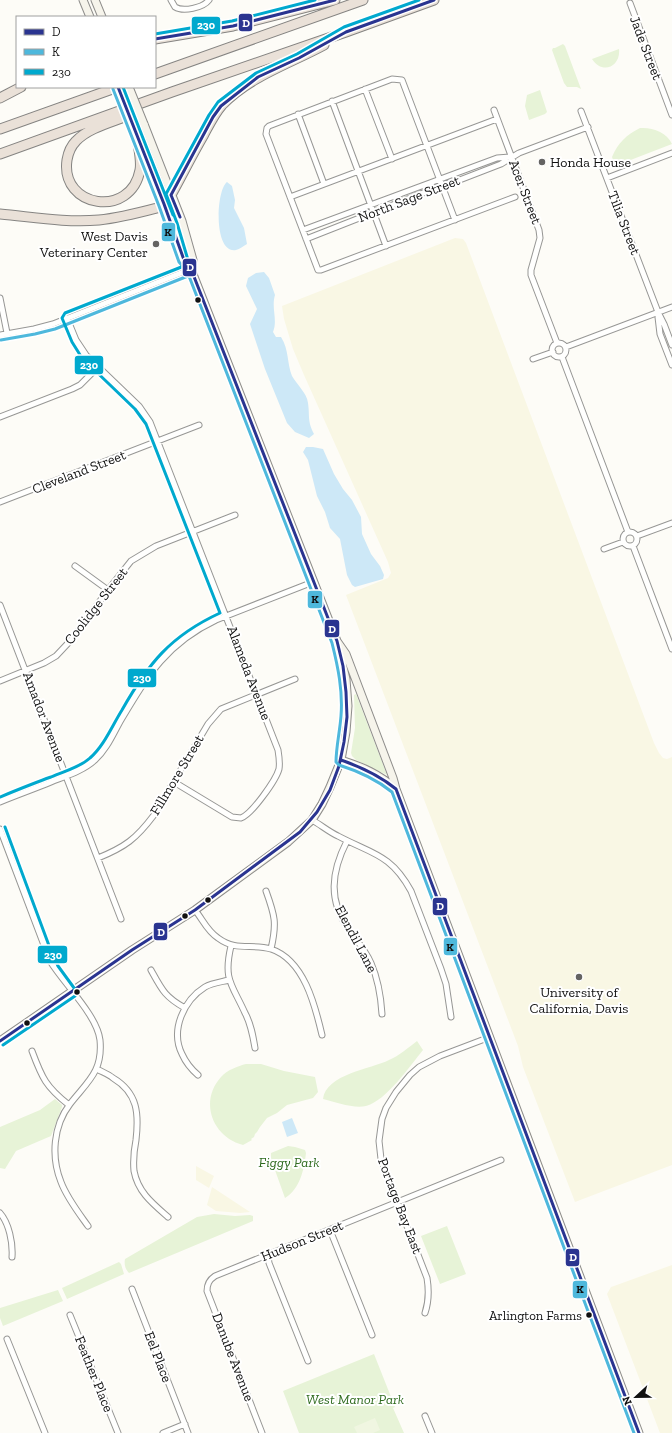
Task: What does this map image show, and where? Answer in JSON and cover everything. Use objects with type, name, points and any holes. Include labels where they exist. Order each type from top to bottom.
[{"type":"highway","points":[[156,39],[233,26],[335,0]]},
{"type":"highway","points":[[156,74],[362,0]]},
{"type":"highway","points":[[0,154],[434,0]]},
{"type":"highway","points":[[0,214],[61,220],[98,220],[157,208],[164,204],[172,195],[213,117],[233,95],[258,77],[299,58],[346,32]]},
{"type":"highway","points":[[0,98],[19,88]]},
{"type":"highway","points":[[0,129],[115,88]]},
{"type":"highway","points":[[137,137],[140,171],[130,192],[117,200],[95,202],[83,196],[73,187],[68,176],[67,164],[71,148],[75,142],[90,131],[125,117],[172,92]]},
{"type":"main road","points":[[83,0],[90,16]]},
{"type":"main road","points":[[95,0],[102,16]]},
{"type":"main road","points":[[0,1041],[132,950],[195,910],[288,842],[312,820],[322,804],[341,760],[346,732],[348,706],[345,674],[337,641],[191,269],[184,260],[164,204],[118,88]]},
{"type":"main road","points":[[129,88],[182,221],[194,260],[191,269]]},
{"type":"main road","points":[[337,641],[346,654],[639,1433]]},
{"type":"main road","points":[[341,760],[377,774],[386,780],[396,790]]},
{"type":"street","points":[[171,0],[175,7],[182,10],[202,6],[208,0]]},
{"type":"street","name":"Jade Street","points":[[630,3],[672,115]]},
{"type":"street","points":[[455,220],[402,80],[392,79],[298,114],[266,128],[290,198],[318,270],[386,246],[455,220],[515,197]]},
{"type":"street","points":[[366,89],[392,159]]},
{"type":"street","points":[[332,101],[386,246]]},
{"type":"street","name":"Acer Street","points":[[494,110],[539,230],[540,238],[531,275],[557,343]]},
{"type":"street","name":"Tilia Street","points":[[581,111],[672,345]]},
{"type":"street","points":[[298,114],[324,184]]},
{"type":"street","points":[[290,198],[497,119]]},
{"type":"street","name":"North Sage Street","points":[[306,239],[443,185],[501,164],[511,157],[588,127]]},
{"type":"street","points":[[607,178],[672,153]]},
{"type":"street","name":"North Sage Street","points":[[303,230],[497,158],[511,157]]},
{"type":"street","points":[[0,334],[40,328],[191,269]]},
{"type":"street","points":[[0,298],[7,333]]},
{"type":"street","points":[[566,347],[672,307]]},
{"type":"street","name":"Tilia Street","points":[[658,312],[660,334],[672,365]]},
{"type":"street","name":"Alameda Avenue","points":[[68,318],[80,347],[98,367],[139,406],[150,422],[278,750],[279,768],[276,776],[249,813],[241,818],[232,816],[174,782]]},
{"type":"street","points":[[552,352],[552,348],[557,343],[561,342],[566,347],[566,353],[562,357]]},
{"type":"street","points":[[552,352],[555,356],[562,357]]},
{"type":"street","points":[[533,359],[552,352]]},
{"type":"street","points":[[562,357],[628,532]]},
{"type":"street","points":[[0,417],[72,389],[80,384],[98,367]]},
{"type":"street","name":"Cleveland Street","points":[[0,502],[199,425]]},
{"type":"street","name":"Coolidge Street","points":[[0,681],[26,671],[56,656],[72,639],[131,561],[156,546],[234,515]]},
{"type":"street","points":[[638,536],[672,523]]},
{"type":"street","points":[[628,532],[632,532],[638,536]]},
{"type":"street","points":[[628,532],[623,537],[624,542],[626,545],[633,546]]},
{"type":"street","points":[[633,546],[637,543],[638,536]]},
{"type":"street","points":[[604,549],[624,542]]},
{"type":"street","points":[[633,546],[672,649]]},
{"type":"street","points":[[75,566],[108,590]]},
{"type":"street","points":[[0,802],[87,767],[100,755],[144,682],[163,658],[180,642],[194,632],[205,625],[226,616],[313,582]]},
{"type":"street","name":"Amador Avenue","points":[[0,605],[121,919]]},
{"type":"street","name":"Fillmore Street","points":[[98,858],[118,850],[139,833],[154,815],[214,717],[221,709],[295,679]]},
{"type":"street","points":[[312,820],[331,833],[374,852],[385,859],[406,881],[446,984],[451,1017]]},
{"type":"street","points":[[0,829],[46,953],[54,969],[91,1018],[96,1027],[100,1040],[97,1069],[69,1105],[56,1133],[55,1147],[56,1164],[60,1181],[88,1226]]},
{"type":"street","name":"Elendil Lane","points":[[347,841],[337,863],[334,874],[335,899],[342,918],[372,964],[378,985],[382,1014]]},
{"type":"street","points":[[266,891],[275,917],[275,929],[271,949]]},
{"type":"street","points":[[195,910],[206,927],[215,936],[232,946],[271,949],[288,960],[300,973],[315,1009],[322,1035]]},
{"type":"street","points":[[232,946],[228,965],[229,980],[232,989],[248,1019],[255,1048]]},
{"type":"street","points":[[151,970],[164,993],[170,1000],[185,1008]]},
{"type":"street","points":[[198,1075],[188,1066],[181,1052],[178,1041],[179,1024],[185,1008],[201,990],[210,985],[229,980]]},
{"type":"street","name":"Portage Bay East","points":[[425,1313],[428,1304],[426,1278],[383,1167],[379,1147],[381,1123],[389,1102],[410,1075],[423,1064],[490,1037]]},
{"type":"street","points":[[32,1051],[45,1082],[52,1091],[69,1105]]},
{"type":"street","points":[[97,1069],[114,1078],[127,1090],[134,1100],[138,1120],[133,1160],[135,1172],[140,1186],[148,1200],[168,1217]]},
{"type":"street","name":"Hudson Street","points":[[209,1282],[215,1276],[268,1256],[500,1160]]},
{"type":"street","points":[[0,1213],[7,1227],[13,1248],[12,1256]]},
{"type":"street","points":[[330,1230],[372,1334]]},
{"type":"street","points":[[268,1256],[269,1263],[308,1361]]},
{"type":"street","name":"Danube Avenue","points":[[209,1282],[206,1291],[262,1433]]},
{"type":"street","name":"Eel Place","points":[[132,1289],[188,1433]]},
{"type":"street","name":"Feather Place","points":[[70,1315],[118,1433]]},
{"type":"street","points":[[7,1339],[45,1433]]},
{"type":"street","points":[[425,1416],[432,1433]]},
{"type":"street","points":[[163,1433],[185,1424]]},
{"type":"shaded area","points":[[455,238],[463,239],[466,243],[654,743],[663,758],[667,759],[672,757],[672,1165],[575,1202],[523,1067],[518,1046],[346,595],[388,578],[391,573],[388,562],[293,349],[284,319],[282,306]]},
{"type":"shaded area","points":[[196,1166],[214,1176],[209,1188],[196,1180]]},
{"type":"shaded area","points":[[212,1187],[250,1212],[240,1213],[216,1211],[207,1205]]},
{"type":"shaded area","points":[[672,1265],[672,1433],[660,1433],[607,1294],[611,1287]]},
{"type":"green space","points":[[563,44],[581,89],[577,87],[567,87],[564,83],[552,50],[553,48]]},
{"type":"green space","points":[[619,49],[617,60],[610,67],[601,67],[592,59]]},
{"type":"green space","points":[[540,90],[547,112],[529,120],[525,106],[527,95]]},
{"type":"green space","points":[[640,128],[654,129],[663,133],[672,144],[615,166],[612,157],[617,148],[627,137]]},
{"type":"green space","points":[[356,694],[387,775],[356,760],[352,756],[351,753],[355,728],[354,695]]},
{"type":"green space","points":[[417,1041],[423,1050],[397,1082],[374,1103],[356,1107],[323,1099],[326,1091],[340,1078],[393,1058]]},
{"type":"green space","points":[[246,1064],[261,1064],[284,1071],[315,1077],[318,1092],[313,1098],[287,1105],[277,1113],[267,1118],[251,1139],[252,1140],[243,1145],[232,1141],[223,1134],[212,1117],[210,1107],[214,1086],[221,1077],[229,1070]]},
{"type":"green space","points":[[55,1099],[62,1105],[62,1107],[51,1136],[16,1151],[5,1169],[0,1168],[0,1127],[40,1110]]},
{"type":"green space","name":"Figgy Park","points":[[288,1146],[305,1150],[306,1153],[304,1166],[298,1184],[285,1198],[271,1159],[271,1153]]},
{"type":"green space","points":[[214,1214],[235,1216],[250,1215],[253,1216],[253,1221],[129,1273],[125,1265],[125,1259],[197,1217]]},
{"type":"green space","points":[[447,1226],[466,1274],[440,1284],[421,1236]]},
{"type":"green space","points":[[119,1262],[124,1274],[67,1299],[62,1288]]},
{"type":"green space","points":[[58,1290],[63,1301],[3,1326],[0,1318],[0,1308]]},
{"type":"green space","name":"West Manor Park","points":[[374,1354],[395,1407],[393,1408],[404,1433],[299,1433],[283,1391]]},
{"type":"green space","points":[[375,1418],[380,1430],[373,1433],[357,1433],[354,1427]]},
{"type":"water","points":[[227,182],[232,186],[235,200],[234,208],[244,228],[247,244],[236,250],[229,249],[223,242],[220,232],[219,208],[223,187]]},
{"type":"water","points":[[264,272],[269,278],[275,295],[275,323],[273,332],[276,337],[281,337],[284,342],[292,376],[304,392],[307,399],[310,422],[314,434],[309,438],[295,432],[287,423],[265,369],[250,324],[257,309],[246,286],[248,278],[256,273]]},
{"type":"water","points":[[306,447],[323,449],[334,474],[352,500],[361,517],[362,534],[371,554],[380,566],[384,575],[383,579],[355,587],[352,585],[347,575],[340,539],[330,528],[325,512],[317,496],[308,460],[303,452]]},
{"type":"water","points":[[292,1118],[298,1133],[287,1137],[282,1122]]},
{"type":"transit line","name":"230","points":[[156,34],[232,21],[315,0]]},
{"type":"transit line","name":"D","points":[[156,39],[233,26],[335,0]]},
{"type":"transit line","name":"230","points":[[186,268],[188,260],[177,223],[166,194],[209,115],[218,102],[256,73],[297,54],[344,27],[419,0]]},
{"type":"transit line","name":"D","points":[[180,217],[171,195],[213,117],[221,106],[258,77],[299,58],[346,32],[434,0]]},
{"type":"transit line","name":"D","points":[[0,1041],[132,950],[195,910],[300,832],[317,812],[330,790],[339,766],[344,742],[347,717],[346,692],[343,666],[337,641],[191,269],[184,260],[164,204],[118,88]]},
{"type":"transit line","name":"230","points":[[123,88],[173,215]]},
{"type":"transit line","name":"K","points":[[113,89],[159,206],[179,262],[187,271],[332,643],[341,688],[341,716],[336,762],[339,765],[373,779],[392,792],[634,1433]]},
{"type":"transit line","name":"230","points":[[0,797],[71,769],[90,758],[104,742],[141,679],[151,665],[187,631],[220,613],[146,424],[135,409],[82,358],[72,342],[62,318],[65,313],[189,264]]},
{"type":"transit line","name":"K","points":[[1,340],[55,329],[193,274]]},
{"type":"transit line","name":"D","points":[[341,760],[370,772],[396,789],[639,1433]]},
{"type":"transit line","name":"230","points":[[3,1045],[75,996],[77,992],[58,966],[51,951],[5,827]]},
{"type":"place","name":"Honda House","points":[[542,162]]},
{"type":"place","name":"West Davis Veterinary Center","points":[[156,244]]},
{"type":"place","name":"University of California, Davis","points":[[579,977]]},
{"type":"place","name":"Arlington Farms","points":[[589,1315]]}]
